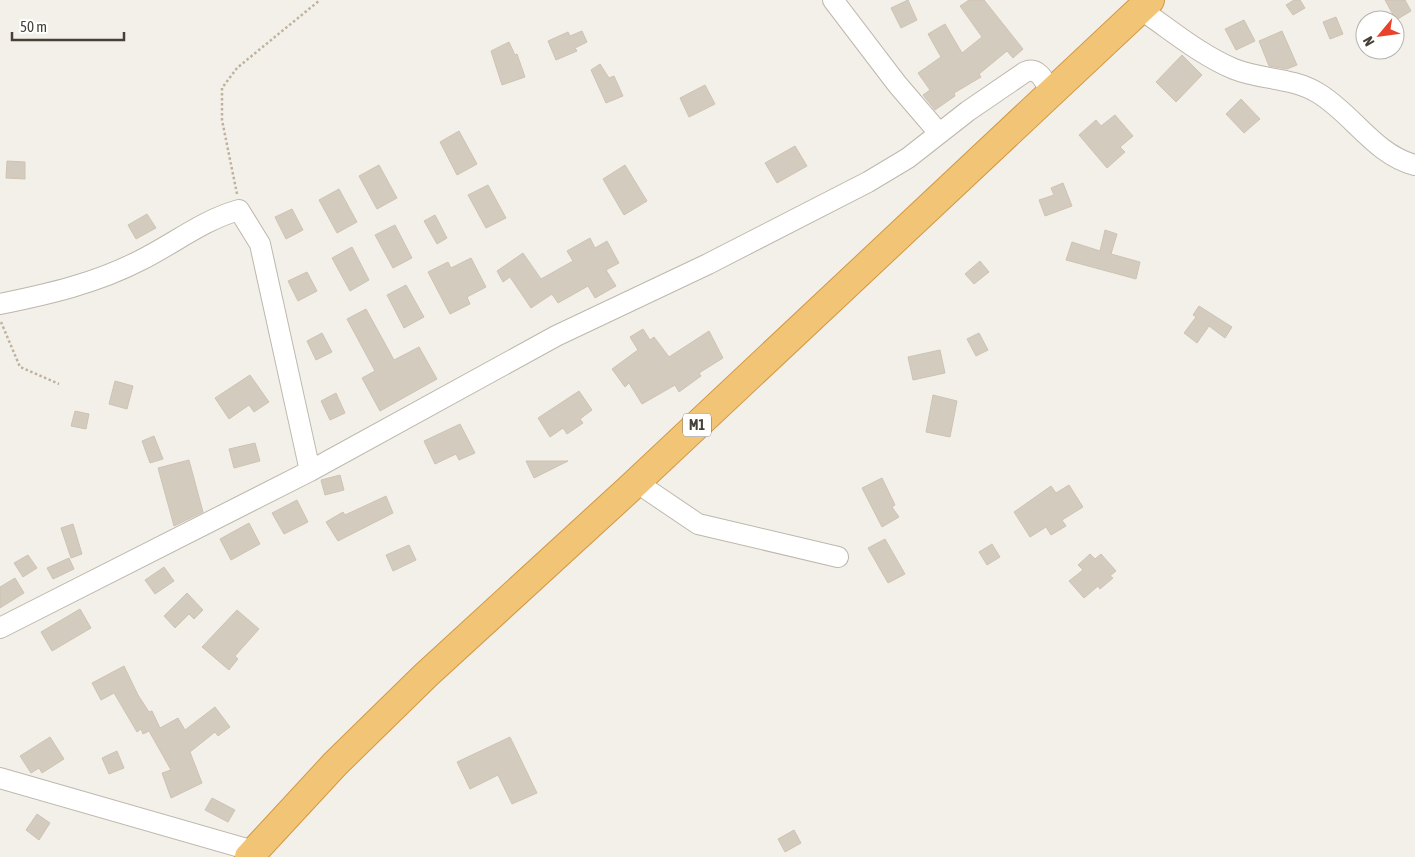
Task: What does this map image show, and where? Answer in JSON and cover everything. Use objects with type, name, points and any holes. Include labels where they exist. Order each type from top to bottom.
[{"type":"highway","name":"M1","points":[[252,854],[335,764],[426,675],[636,482],[1145,4]]},
{"type":"street","points":[[833,0],[897,84],[939,133]]},
{"type":"street","points":[[1145,4],[1212,58],[1232,68],[1253,75],[1300,84],[1316,92],[1336,105],[1394,156],[1415,166]]},
{"type":"street","points":[[0,628],[310,471],[556,336],[708,264],[868,182],[908,158],[939,133],[1027,71],[1038,72],[1051,93]]},
{"type":"street","points":[[0,304],[71,288],[113,274],[144,259],[216,216],[239,210],[260,244],[310,471]]},
{"type":"street","points":[[636,482],[698,524],[838,557]]},
{"type":"street","points":[[0,778],[252,854]]},
{"type":"path","points":[[239,210],[222,120],[222,88],[237,68],[320,0]]},
{"type":"path","points":[[0,318],[20,367],[59,384]]},
{"type":"building","points":[[908,0],[917,20],[901,28],[891,8]]},
{"type":"building","points":[[969,0],[984,0],[1023,49],[1013,58],[1007,51],[979,74],[981,77],[954,93],[955,96],[935,110],[923,95],[930,90],[918,73],[941,57],[928,34],[945,24],[962,53],[982,37],[960,6]]},
{"type":"building","points":[[1294,0],[1300,0],[1305,8],[1293,15],[1286,5]]},
{"type":"building","points":[[1385,0],[1405,0],[1411,11],[1405,15],[1405,10],[1390,10]]},
{"type":"building","points":[[1336,17],[1343,34],[1330,39],[1323,22]]},
{"type":"building","points":[[1244,20],[1255,41],[1236,50],[1225,29]]},
{"type":"building","points":[[582,31],[587,42],[575,48],[577,51],[556,60],[548,41],[568,32],[570,36]]},
{"type":"building","points":[[1282,31],[1297,65],[1287,69],[1269,66],[1259,41]]},
{"type":"building","points":[[509,42],[515,55],[517,54],[525,77],[502,85],[491,51]]},
{"type":"building","points":[[1182,55],[1202,75],[1176,102],[1156,82]]},
{"type":"building","points":[[600,64],[609,78],[614,76],[623,96],[606,103],[591,70]]},
{"type":"building","points":[[705,85],[715,104],[689,117],[680,98]]},
{"type":"building","points":[[1241,99],[1260,119],[1244,133],[1226,114]]},
{"type":"building","points":[[1115,115],[1133,136],[1120,147],[1125,152],[1107,168],[1079,135],[1096,120],[1101,126]]},
{"type":"building","points":[[459,131],[477,164],[457,175],[440,142]]},
{"type":"building","points":[[795,146],[807,166],[777,183],[765,163]]},
{"type":"building","points":[[7,161],[25,162],[25,179],[6,178]]},
{"type":"building","points":[[379,165],[397,198],[377,209],[359,176]]},
{"type":"building","points":[[625,165],[647,201],[624,215],[603,179]]},
{"type":"building","points":[[1063,183],[1072,206],[1045,216],[1039,200],[1054,195],[1051,188]]},
{"type":"building","points":[[488,185],[506,218],[486,228],[468,195]]},
{"type":"building","points":[[339,189],[357,222],[337,233],[319,200]]},
{"type":"building","points":[[292,209],[303,230],[286,239],[275,217]]},
{"type":"building","points":[[147,214],[156,228],[136,239],[128,225]]},
{"type":"building","points":[[435,215],[447,238],[437,244],[424,221]]},
{"type":"building","points":[[395,225],[412,258],[393,268],[375,235]]},
{"type":"building","points":[[1105,230],[1117,234],[1111,254],[1140,262],[1136,279],[1066,260],[1072,242],[1100,251]]},
{"type":"building","points":[[590,238],[595,248],[607,241],[619,263],[606,270],[616,286],[595,298],[588,286],[558,303],[552,294],[531,308],[510,277],[503,282],[497,271],[523,253],[541,279],[573,261],[567,251]]},
{"type":"building","points":[[352,247],[369,280],[350,291],[332,258]]},
{"type":"building","points":[[471,258],[486,287],[467,297],[470,304],[450,314],[428,272],[448,262],[451,268]]},
{"type":"building","points":[[980,261],[989,272],[974,284],[965,274]]},
{"type":"building","points":[[307,272],[317,291],[298,301],[288,281]]},
{"type":"building","points":[[406,285],[424,317],[404,328],[387,295]]},
{"type":"building","points":[[1199,306],[1232,327],[1225,338],[1209,326],[1197,343],[1184,333],[1196,317],[1193,315]]},
{"type":"building","points":[[366,309],[394,360],[419,347],[437,379],[380,411],[362,378],[375,371],[347,319]]},
{"type":"building","points":[[643,329],[650,340],[654,337],[669,357],[709,331],[723,358],[699,373],[701,376],[679,392],[675,385],[642,404],[629,383],[625,387],[612,369],[638,350],[630,337]]},
{"type":"building","points":[[322,333],[332,352],[316,360],[307,341]]},
{"type":"building","points":[[979,333],[988,350],[976,356],[967,339]]},
{"type":"building","points":[[940,350],[945,373],[913,380],[908,357]]},
{"type":"building","points":[[250,375],[269,402],[254,412],[249,405],[229,419],[215,398]]},
{"type":"building","points":[[115,381],[133,386],[127,409],[109,404]]},
{"type":"building","points":[[579,391],[592,410],[580,419],[583,423],[567,434],[563,428],[550,437],[538,418]]},
{"type":"building","points":[[336,393],[345,413],[330,420],[321,401]]},
{"type":"building","points":[[933,395],[957,401],[950,437],[926,432]]},
{"type":"building","points":[[75,411],[89,414],[86,429],[71,426]]},
{"type":"building","points":[[460,424],[475,453],[459,460],[456,454],[435,464],[424,441]]},
{"type":"building","points":[[154,436],[163,459],[150,463],[142,441]]},
{"type":"building","points":[[255,443],[260,461],[234,468],[229,449]]},
{"type":"building","points":[[189,460],[203,512],[174,526],[158,468]]},
{"type":"building","points":[[526,461],[568,461],[534,478]]},
{"type":"building","points":[[340,475],[344,490],[325,495],[321,480]]},
{"type":"building","points":[[882,478],[895,505],[892,507],[899,517],[882,527],[862,488]]},
{"type":"building","points":[[1069,485],[1083,507],[1062,520],[1066,526],[1051,535],[1046,527],[1030,537],[1014,512],[1051,486],[1056,493]]},
{"type":"building","points":[[386,496],[393,513],[338,541],[326,522],[343,512],[345,515]]},
{"type":"building","points":[[297,500],[308,522],[284,534],[272,513]]},
{"type":"building","points":[[249,523],[260,544],[231,560],[220,539]]},
{"type":"building","points":[[73,524],[82,554],[71,558],[61,528]]},
{"type":"building","points":[[885,539],[905,574],[888,583],[868,548]]},
{"type":"building","points":[[992,544],[1000,557],[987,565],[979,552]]},
{"type":"building","points":[[409,545],[416,560],[393,571],[386,555]]},
{"type":"building","points":[[1090,554],[1095,559],[1101,554],[1116,571],[1110,576],[1113,578],[1100,589],[1098,586],[1084,598],[1069,581],[1083,570],[1078,565]]},
{"type":"building","points":[[28,555],[37,568],[23,577],[14,563]]},
{"type":"building","points":[[69,558],[74,569],[53,579],[47,568]]},
{"type":"building","points":[[164,567],[174,581],[155,594],[145,580]]},
{"type":"building","points":[[15,578],[24,593],[0,608],[0,587]]},
{"type":"building","points":[[187,593],[203,610],[194,619],[189,614],[175,628],[164,616]]},
{"type":"building","points":[[80,609],[91,628],[52,651],[41,632]]},
{"type":"building","points":[[237,610],[259,629],[235,656],[238,659],[229,670],[202,647]]},
{"type":"building","points":[[124,666],[138,695],[149,712],[152,711],[160,728],[178,718],[185,730],[215,707],[230,727],[218,736],[215,732],[190,752],[202,783],[171,798],[162,773],[171,770],[149,731],[143,734],[141,729],[137,732],[114,693],[101,700],[92,683]]},
{"type":"building","points":[[50,737],[64,759],[42,773],[39,768],[31,773],[20,756]]},
{"type":"building","points":[[510,737],[537,793],[512,804],[498,775],[470,789],[457,762]]},
{"type":"building","points":[[117,751],[124,768],[109,774],[102,758]]},
{"type":"building","points":[[212,798],[235,810],[228,822],[205,810]]},
{"type":"building","points":[[37,814],[50,823],[39,840],[26,830]]},
{"type":"building","points":[[794,830],[801,843],[785,852],[778,839]]}]
